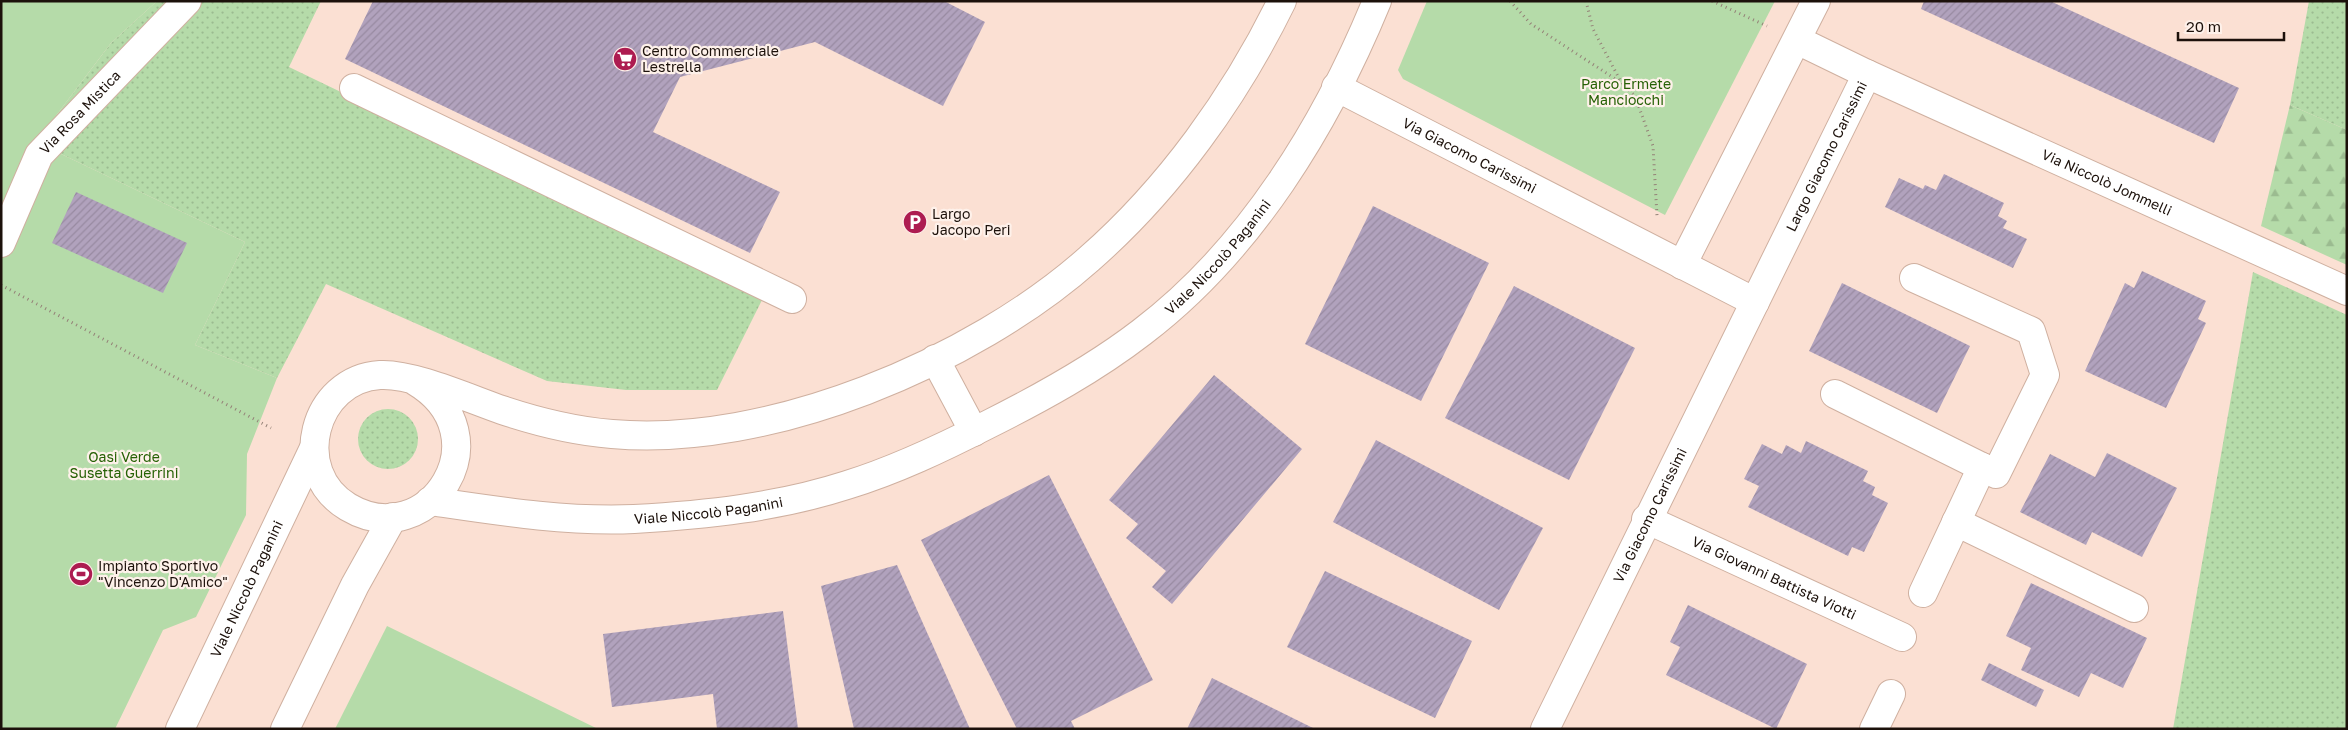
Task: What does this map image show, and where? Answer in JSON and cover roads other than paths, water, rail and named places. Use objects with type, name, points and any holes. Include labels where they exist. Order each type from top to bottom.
[{"type":"street","name":"Via Rosa Mistica","points":[[1,243],[39,155],[187,1]]},
{"type":"street","name":"Viale Niccolò Paganini","points":[[415,381],[434,394],[449,414],[455,429],[457,445],[450,476],[442,490],[419,509],[393,517],[364,514],[338,501],[320,478],[313,450],[314,432],[320,415],[331,399],[344,387],[361,378],[378,375],[397,375],[548,424],[598,433],[649,435],[729,428],[796,413],[859,393],[935,359],[1012,317],[1087,261],[1116,234],[1168,176],[1217,112],[1256,50],[1282,1]]},
{"type":"street","name":"Viale Niccolò Paganini","points":[[430,501],[566,518],[631,519],[704,514],[769,504],[840,487],[900,466],[1026,406],[1082,374],[1142,332],[1177,302],[1225,254],[1281,180],[1336,88],[1361,39],[1377,1]]},
{"type":"street","points":[[1755,302],[1682,265],[1816,1]]},
{"type":"street","name":"Largo Giacomo Carissimi","points":[[1755,302],[1867,74],[1797,40]]},
{"type":"street","name":"Via Niccolò Jommelli","points":[[1867,74],[2347,291]]},
{"type":"street","points":[[354,88],[792,299]]},
{"type":"street","name":"Via Giacomo Carissimi","points":[[1336,88],[1682,265]]},
{"type":"street","points":[[1835,394],[1996,474],[2045,375],[2031,331],[1914,278]]},
{"type":"street","name":"Via Giacomo Carissimi","points":[[1545,729],[1646,520],[1755,302]]},
{"type":"street","points":[[935,359],[974,432]]},
{"type":"street","name":"Viale Niccolò Paganini","points":[[180,729],[313,450]]},
{"type":"street","points":[[1923,593],[1982,466]]},
{"type":"street","points":[[285,729],[355,585],[393,517]]},
{"type":"street","name":"Via Giovanni Battista Viotti","points":[[1646,520],[1902,637]]},
{"type":"street","points":[[1956,522],[2134,608]]},
{"type":"street","points":[[1874,729],[1890,694]]},
{"type":"place","name":"Centro Commerciale Lestrella","points":[[625,59]]},
{"type":"place","name":"Largo Jacopo Peri","points":[[915,222]]},
{"type":"place","name":"Impianto Sportivo \"Vincenzo D'Amico\"","points":[[81,574]]},
{"type":"park label","name":"Parco Ermete Manciocchi","points":[[1626,92]]},
{"type":"park label","name":"Oasi Verde Susetta Guerrini","points":[[124,466]]}]
